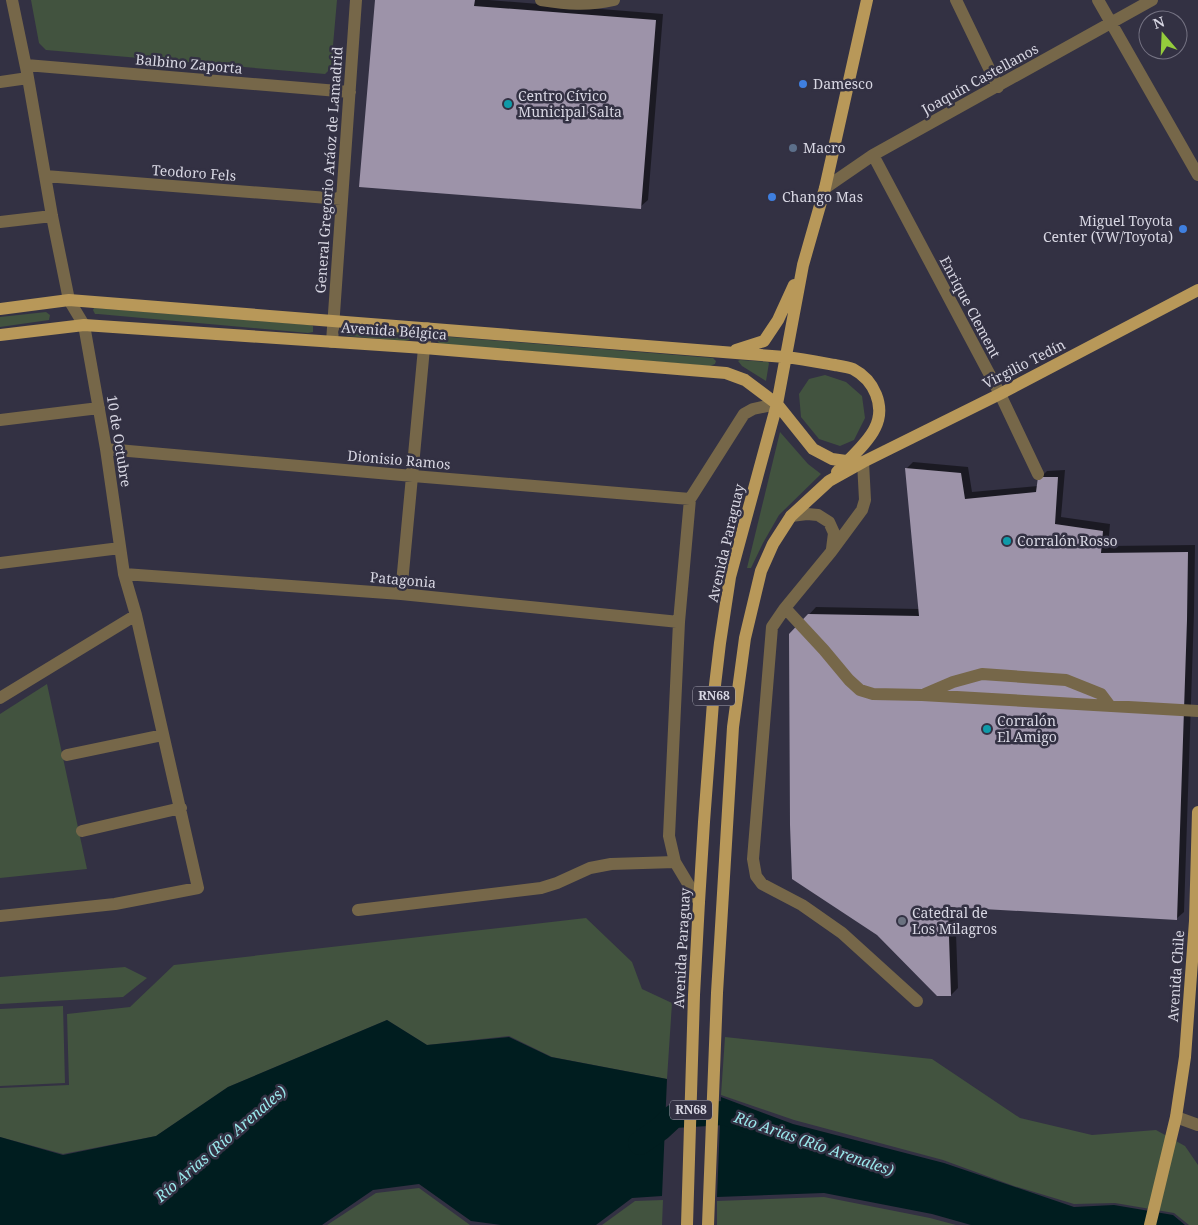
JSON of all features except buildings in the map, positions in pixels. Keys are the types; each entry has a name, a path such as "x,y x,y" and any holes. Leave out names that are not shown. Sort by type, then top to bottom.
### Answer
{"main road":[{"name":"Avenida Paraguay","path":"687,1225 694,994 699,902 713,702 724,615 730,577 777,404 803,265 825,188 867,0"},
{"path":"728,352 764,341 778,320 803,265"},
{"name":"Virgilio Tedín","path":"863,462 1000,394 1198,290"},
{"name":"Avenida Bélgica","path":"0,309 69,300 785,357"},
{"name":"Avenida Bélgica","path":"0,334 84,325 424,348 726,373 745,380 777,404"},
{"path":"785,357 852,369 861,374 873,387 879,400 879,413 875,428 865,442 829,481"},
{"path":"777,404 813,449 832,459 863,462"},
{"name":"RN68","path":"708,1225 717,993 733,727 745,638 762,571 773,544 791,516 829,481 863,462"},
{"name":"Avenida Chile","path":"1150,1225 1176,1117 1185,1057 1196,920 1198,812"}],"street":[{"name":"10 de Octubre","path":"0,916 115,904 198,888 136,615 124,574 100,408 84,325 69,300 52,216 26,65 12,0"},
{"name":"General Gregorio Aráoz de Lamadrid","path":"332,342 356,0"},
{"path":"541,0 580,4 614,0"},
{"path":"956,0 998,86"},
{"path":"1098,0 1198,175"},
{"name":"Joaquín Castellanos","path":"825,188 873,155 1152,0"},
{"name":"Balbino Zaporta","path":"26,65 350,92"},
{"path":"0,82 28,78"},
{"name":"Enrique Clement","path":"873,155 1000,394 1038,474"},
{"name":"Teodoro Fels","path":"45,176 342,199"},
{"path":"0,222 52,216"},
{"path":"402,594 427,328"},
{"path":"699,902 675,862 669,836 678,622 690,499 744,414 753,409 777,404"},
{"path":"0,420 100,408"},
{"name":"Dionisio Ramos","path":"106,449 690,499"},
{"path":"863,462 865,500 862,510 831,552 785,608 772,628 753,859 756,876 762,884 802,905 842,933 917,1001"},
{"path":"791,516 818,515 829,522 834,533 831,552"},
{"path":"0,563 120,548"},
{"name":"Patagonia","path":"124,574 402,594 678,622"},
{"path":"785,608 849,680 860,690 874,694 922,695 1198,711"},
{"path":"0,698 136,615"},
{"path":"922,695 953,682 982,674 1066,680 1101,694 1110,706"},
{"path":"67,755 163,735"},
{"path":"82,831 181,808"},
{"path":"358,910 541,888 590,868 611,864 675,862"},
{"path":"1176,1117 1198,1125"}],"shaded area":[{"path":"31,0 337,0 331,68 325,74 46,50 39,43"},
{"path":"94,308 310,325 313,326 313,332 95,314"},
{"path":"46,312 50,315 49,320 0,327 0,317"},
{"path":"348,328 408,333 411,335 411,338 404,341 348,336 344,334 344,331"},
{"path":"438,336 713,358 716,361 715,364 710,366 440,344 437,340"},
{"path":"738,361 768,362 766,381 742,366"},
{"path":"825,375 846,382 862,396 865,418 854,440 840,446 819,439 801,417 799,394 809,379"},
{"path":"780,432 808,464 821,474 779,515 751,568 747,568"},
{"path":"47,684 87,869 0,878 0,714"},
{"path":"586,918 632,962 642,989 672,1003 667,1079 552,1057 509,1036 427,1045 387,1020 228,1087 156,1136 63,1154 0,1137 0,1088 69,1085 67,1014 130,1007 174,965"},
{"path":"125,967 147,978 123,997 0,1004 0,977"},
{"path":"63,1006 65,1083 0,1086 0,1009"},
{"path":"725,1037 932,1059 1020,1118 1092,1135 1156,1130 1185,1146 1198,1165 1198,1225 1189,1225 1174,1213 1115,1203 1074,1204 1014,1186 943,1160 794,1120 721,1095"},
{"path":"419,1188 470,1225 327,1225 376,1193"},
{"path":"824,1197 956,1225 717,1225 717,1201"},
{"path":"663,1200 662,1225 602,1225 635,1201"}],"water":[{"path":"387,1020 427,1045 509,1037 551,1057 667,1079 662,1196 632,1198 596,1225 501,1225 471,1221 419,1184 373,1190 322,1225 0,1225 0,1137 63,1155 156,1136 228,1087"},
{"path":"721,1097 793,1124 944,1163 1074,1207 1114,1205 1173,1215 1185,1225 971,1225 932,1214 824,1193 717,1197"}],"waterway":[{"name":"Río Arias (Río Arenales)","path":"640,1143 674,1116 724,1113 750,1122"}],"place":[{"name":"Damesco","path":"803,84"},
{"name":"Centro Cívico Municipal Salta","path":"508,104"},
{"name":"Macro","path":"793,148"},
{"name":"Chango Mas","path":"772,197"},
{"name":"Miguel Toyota Center (VW/Toyota)","path":"1183,229"},
{"name":"Corralón Rosso","path":"1007,541"},
{"name":"Corralón El Amigo","path":"987,729"},
{"name":"Catedral de Los Milagros","path":"902,921"}]}
